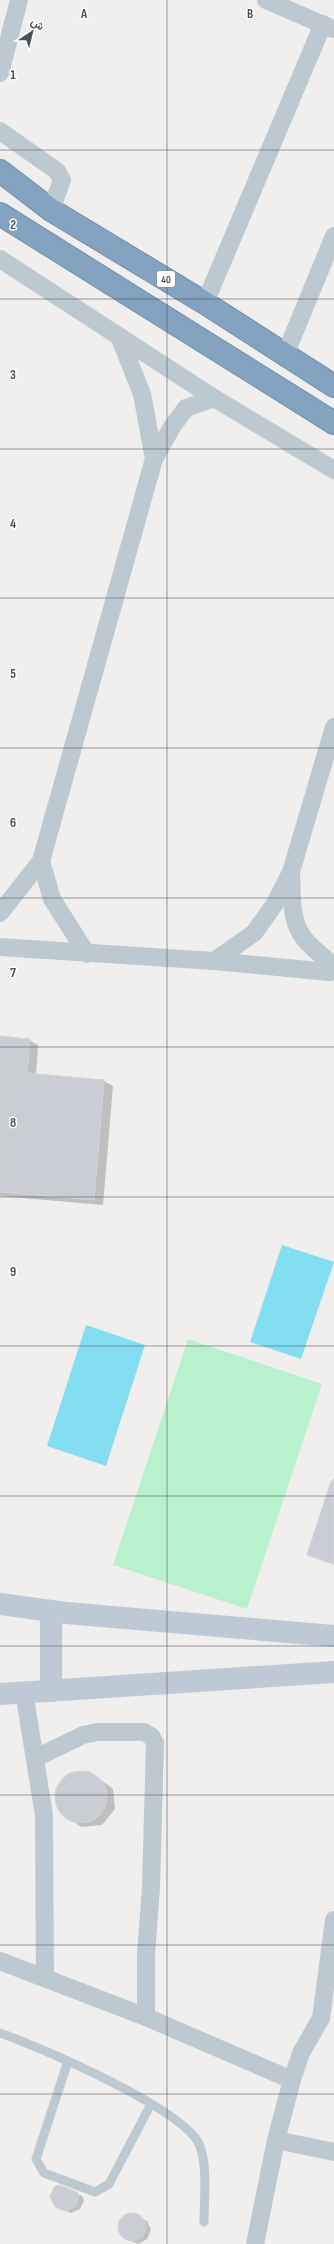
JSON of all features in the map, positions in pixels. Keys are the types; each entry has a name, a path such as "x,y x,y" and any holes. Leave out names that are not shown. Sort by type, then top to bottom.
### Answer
{"highway":[{"name":"40","path":"0,172 51,210 205,302 334,386"},
{"path":"0,214 334,423"},
{"path":"226,355 241,326"}],"street":[{"path":"0,72 19,0"},
{"path":"205,302 328,27 266,0"},
{"path":"0,131 57,171 62,180 51,210"},
{"path":"285,355 334,236"},
{"path":"0,258 214,398 334,470"},
{"path":"120,336 142,394 154,459"},
{"path":"0,913 41,861 154,459 172,426 182,412 186,408 214,398"},
{"path":"214,961 254,933 274,906 291,872 334,727"},
{"path":"41,861 52,899 86,954"},
{"path":"0,947 86,954 214,961 329,972 331,967 330,963 307,942 296,924 293,912 291,872"},
{"path":"0,1604 51,1611 334,1636"},
{"path":"51,1611 51,1691"},
{"path":"0,1694 334,1672"},
{"path":"24,1692 36,1758 45,1843 45,1978"},
{"path":"36,1758 83,1735 98,1732 144,1732 151,1736 155,1743 151,1887 146,1955 146,2017"},
{"path":"256,2244 276,2140 292,2080 301,2053 328,2019 334,1920"},
{"path":"0,1961 146,2017 292,2080"},
{"path":"276,2140 334,2152"}],"lane":[{"path":"0,2033 68,2061 151,2104 175,2120 199,2142 204,2156 204,2222"},
{"path":"68,2061 36,2159 44,2173 95,2192 102,2189 109,2184 151,2104"}],"green space":[{"path":"188,1339 322,1384 247,1609 113,1565"}],"water":[{"path":"282,1245 334,1262 301,1359 250,1342"},
{"path":"86,1325 145,1345 106,1466 47,1446"}],"building":[{"path":"0,1036 30,1039 27,1073 104,1080 94,1200 0,1192"},
{"path":"331,1481 334,1481 334,1564 307,1555"},
{"path":"76,1771 86,1771 100,1778 107,1792 107,1802 100,1816 86,1823 76,1823 66,1819 59,1812 55,1802 55,1792 59,1782 66,1775"},
{"path":"59,2185 77,2192 79,2196 75,2207 65,2211 55,2207 50,2197 54,2187"},
{"path":"132,2213 142,2217 146,2227 142,2237 132,2241 122,2237 118,2227 122,2217"}]}
